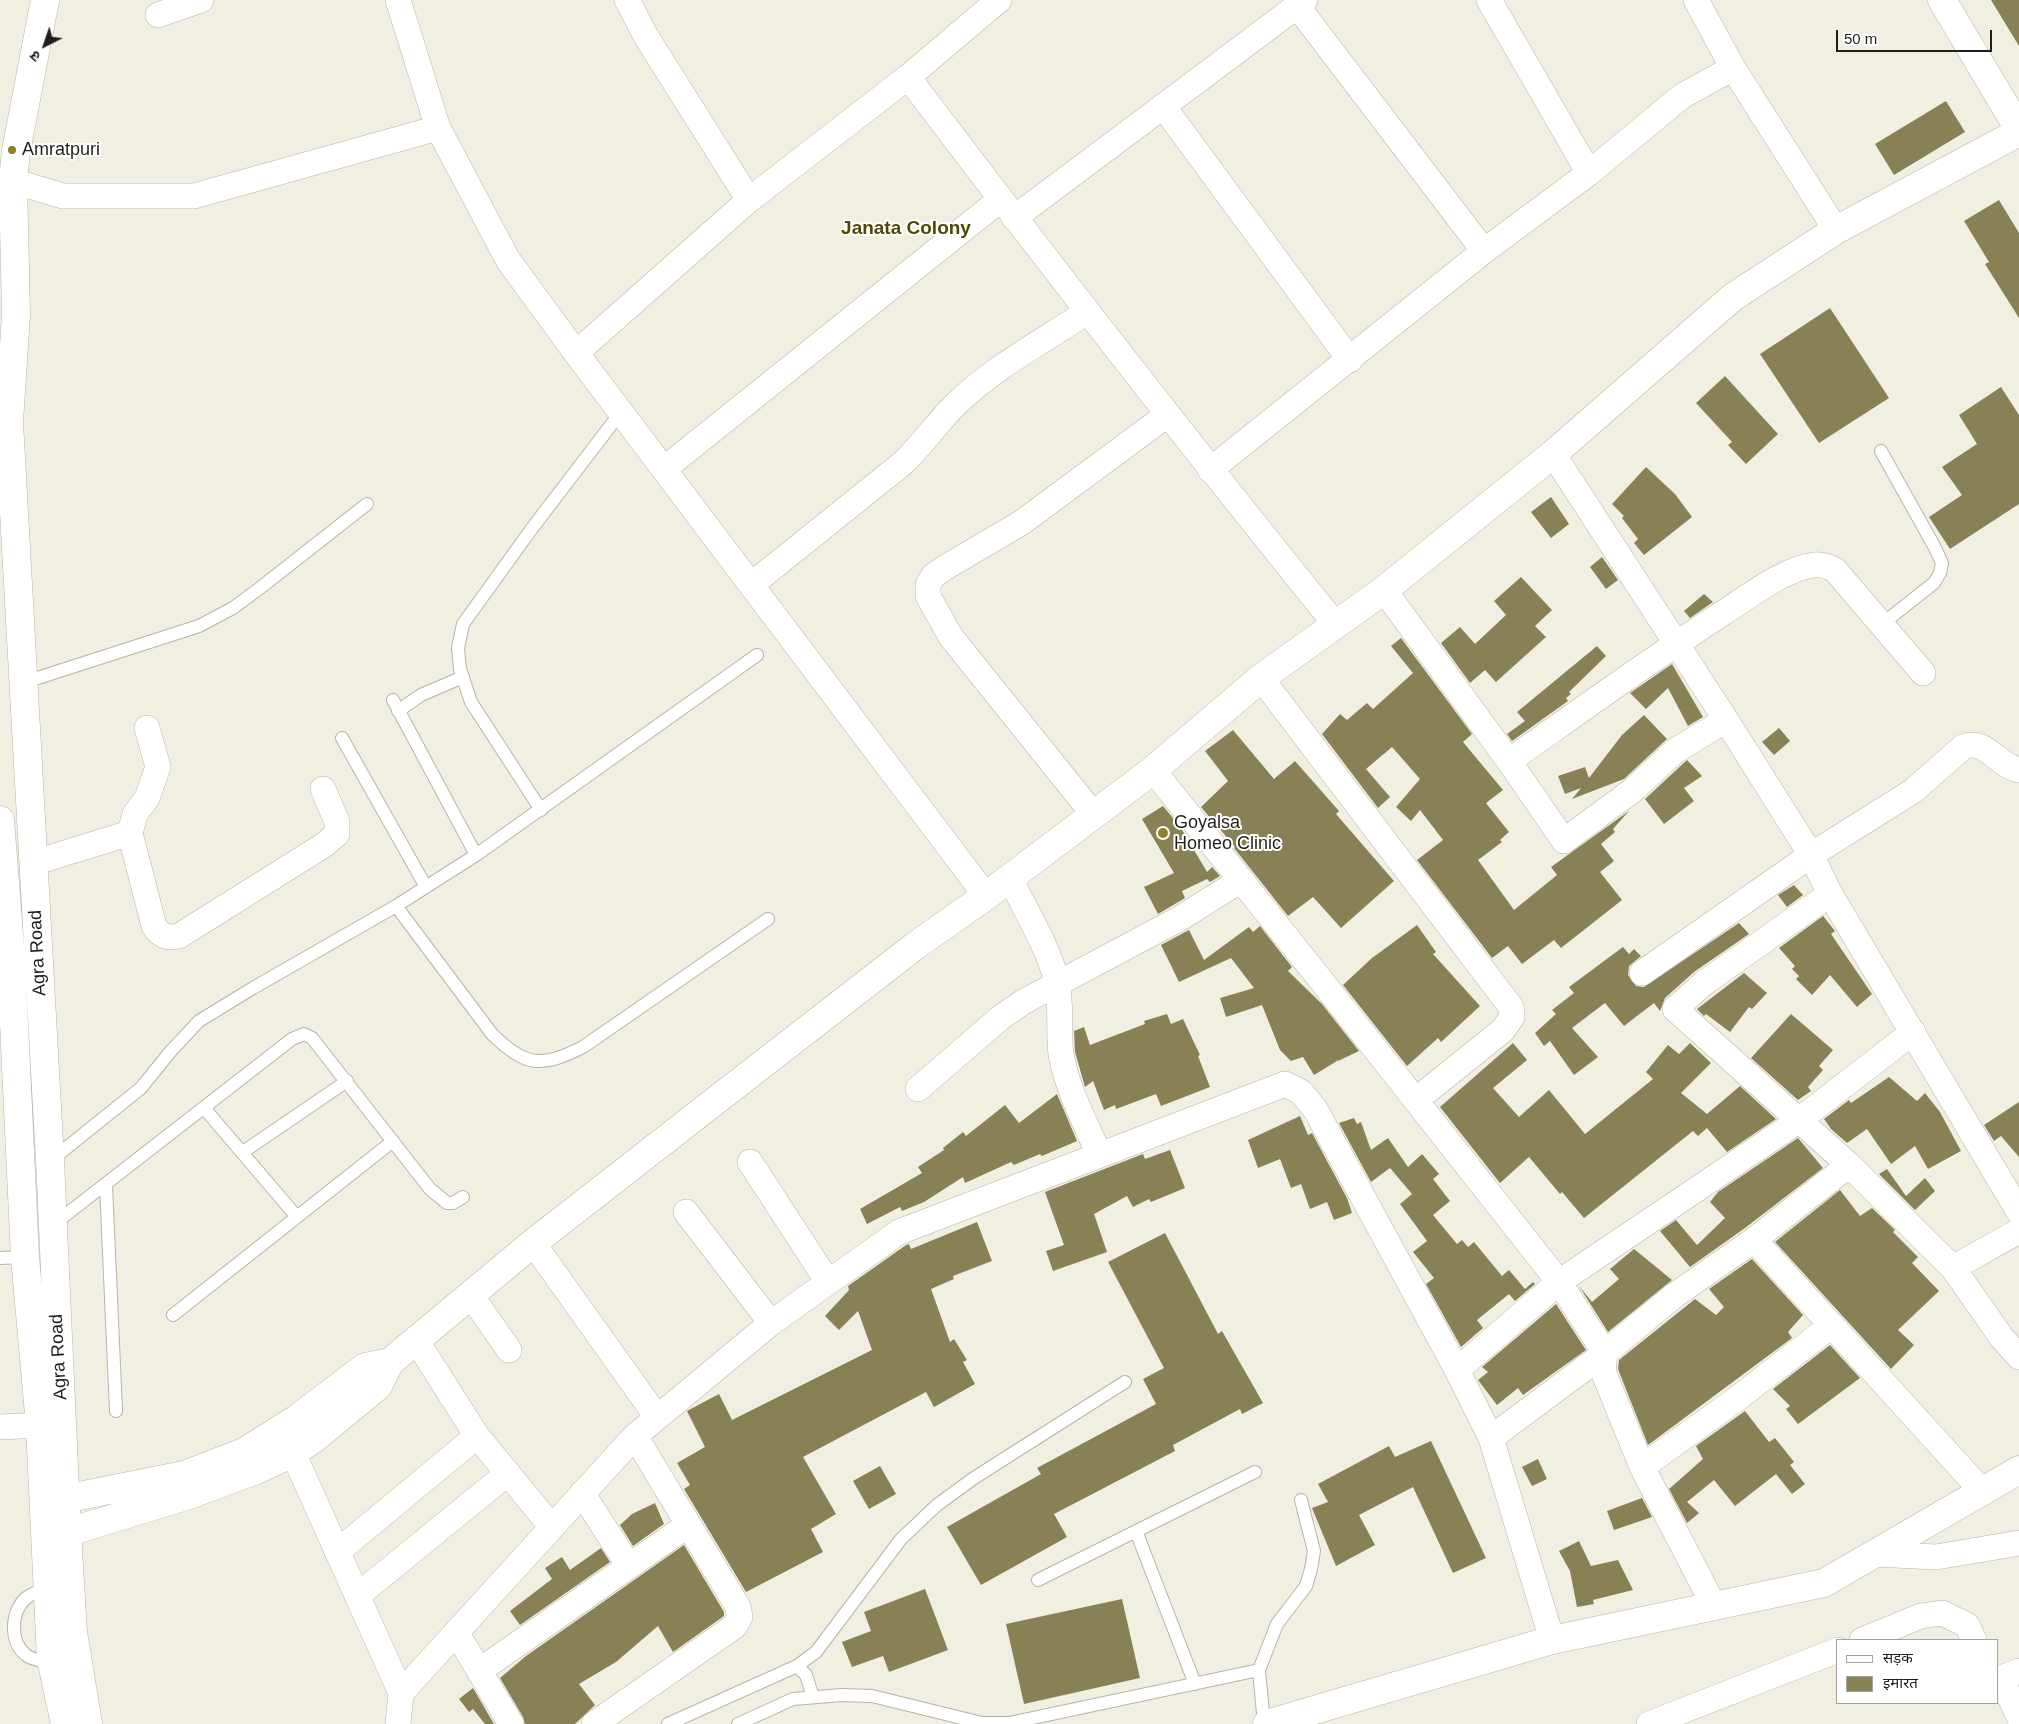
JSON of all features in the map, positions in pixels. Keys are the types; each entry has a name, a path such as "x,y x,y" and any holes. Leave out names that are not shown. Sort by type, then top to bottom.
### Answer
{"main road":[{"name":"Agra Road","path":"45,0 16,151 13,181 16,315 9,422 53,1225 56,1536 88,1724"},
{"path":"56,1536 186,1496 254,1471 293,1453 316,1438 378,1386 390,1362 533,1243 915,946 986,896 1153,770 1261,678 1384,590 1553,454 1733,296 1836,230 2019,130 1942,0"},
{"name":"Agra Road","path":"0,238 13,181"},
{"name":"Agra Road","path":"0,820 6,961 12,1257 55,1502"},
{"path":"55,1502 184,1475 206,1468 244,1452 298,1418 365,1367 390,1362"},
{"path":"298,1418 316,1438"},
{"path":"1265,1724 1552,1640 1824,1583 2019,1470"},
{"name":"Agra Road","path":"56,1536 48,1589 52,1664 65,1724"}],"street":[{"path":"158,15 201,0"},
{"path":"626,0 647,38 749,200"},
{"path":"576,353 749,200 908,77 999,0"},
{"path":"1489,0 1589,173"},
{"path":"1696,0 1733,68 1836,230"},
{"path":"404,2 438,128 508,260 576,353 986,896"},
{"path":"664,469 1007,208 1163,106 1301,3 1484,251"},
{"path":"1210,470 1484,251 1589,173 1682,96 1733,68"},
{"path":"908,77 1167,415 1336,625"},
{"path":"1163,106 1350,360"},
{"path":"13,181 62,196 194,196 438,128"},
{"path":"751,585 903,463 921,446 935,426 955,405 980,384 1087,312"},
{"path":"1094,815 950,637 928,596 928,585 933,576 1021,523 1167,415"},
{"path":"1553,454 1677,643 1811,855 1830,894 2019,1212"},
{"path":"1509,761 1677,643 1763,587 1790,573 1818,565 1823,564 1835,570 1924,673"},
{"path":"1384,590 1509,761 1564,841 1633,790 1675,751 1726,720"},
{"path":"1261,678 1510,1007 1512,1017 1504,1030 1416,1100"},
{"path":"147,728 158,767 147,798 135,814 130,832 154,926 159,933 168,938 179,936 337,834 337,822 323,789"},
{"path":"1642,973 1811,855 1913,790 1963,746 1978,744 2011,768 2019,770"},
{"path":"1153,770 1559,1282 1570,1302 1605,1353 1603,1371 1642,1467 1714,1606"},
{"path":"33,863 130,832"},
{"path":"1010,878 1048,957 1057,983 1061,1014 1061,1052 1066,1076 1099,1154"},
{"path":"918,1089 1000,1018 1023,1002 1179,920 1241,880"},
{"path":"1830,894 1704,983 1675,1009 1798,1122 1849,1165 1952,1268 2002,1338 2019,1357"},
{"path":"1457,1370 1559,1282 1798,1122 1913,1032"},
{"path":"401,1693 551,1526 635,1436 771,1322 899,1232 1285,1084 1301,1092 1315,1109 1457,1370 1491,1438 1552,1640"},
{"path":"750,1162 828,1282"},
{"path":"1491,1438 1605,1353 1675,1295 1754,1240 1849,1165"},
{"path":"686,1212 771,1322"},
{"path":"1952,1268 2019,1231"},
{"path":"1754,1240 1982,1491"},
{"path":"533,1243 657,1417"},
{"path":"470,1294 509,1350"},
{"path":"1642,1467 1734,1401 1832,1325"},
{"path":"416,1340 477,1436 551,1526"},
{"path":"0,1428 40,1425"},
{"path":"337,1552 477,1436"},
{"path":"594,1724 735,1626 740,1617 738,1607 635,1436"},
{"path":"293,1453 401,1693 398,1724"},
{"path":"357,1596 508,1473"},
{"path":"582,1493 630,1566"},
{"path":"480,1671 688,1525"},
{"path":"1874,1554 1936,1557 2019,1543"},
{"path":"1864,1639 1921,1616 1942,1613 1967,1625 1974,1639"},
{"path":"456,1632 511,1724"},
{"path":"1649,1724 1836,1651"},
{"path":"2019,1671 2001,1678 2019,1716"},
{"path":"1999,1693 2013,1724"}],"lane":[{"path":"541,810 471,702 463,677 458,648 463,624 533,527 621,412"},
{"path":"1881,451 1942,563 1940,573 1934,583 1882,624"},
{"path":"22,683 199,626 233,608 367,504"},
{"path":"50,1161 141,1088 170,1052 199,1021 396,906 476,855 757,655"},
{"path":"463,677 396,705 476,855"},
{"path":"342,738 426,887"},
{"path":"396,906 492,1034 510,1051 523,1058 538,1062 559,1059 583,1047 768,920"},
{"path":"53,1225 292,1038 304,1034 312,1038 439,1197 447,1203 453,1203 463,1197"},
{"path":"243,1152 347,1081"},
{"path":"204,1108 297,1217"},
{"path":"173,1314 393,1141"},
{"path":"106,1185 116,1411"},
{"path":"668,1724 797,1666 816,1652 901,1538 937,1505 974,1478 1125,1382"},
{"path":"1038,1580 1254,1472"},
{"path":"1265,1724 1259,1670 1276,1624 1306,1586 1311,1570 1314,1551 1301,1500"},
{"path":"1136,1531 1195,1684"},
{"path":"48,1589 27,1597 18,1607 14,1629 20,1649 27,1656 52,1664"},
{"path":"797,1666 806,1675 813,1697"},
{"path":"738,1724 793,1699 872,1696 982,1723 1009,1723 1259,1670"}],"building":[{"path":"1991,0 2019,0 2019,46"},
{"path":"1946,101 1965,132 1894,175 1875,144"},
{"path":"1999,200 2019,233 2019,318 1985,264 1989,262 1964,221"},
{"path":"1830,308 1889,398 1819,443 1760,354"},
{"path":"1725,376 1778,434 1746,464 1728,445 1732,442 1696,403"},
{"path":"2001,387 2019,415 2019,504 1950,549 1929,517 1962,495 1942,467 1977,444 1959,415"},
{"path":"1646,467 1675,494 1692,517 1644,555 1634,543 1638,539 1622,518 1624,516 1612,504"},
{"path":"1551,497 1569,524 1551,538 1531,512"},
{"path":"1602,557 1618,580 1606,589 1590,567"},
{"path":"1521,577 1552,610 1535,626 1546,637 1496,682 1485,670 1470,683 1441,643 1460,627 1475,644 1506,615 1494,601"},
{"path":"1704,594 1713,602 1690,618 1684,611"},
{"path":"1401,638 1472,734 1463,742 1503,790 1486,803 1509,832 1500,840 1502,842 1478,860 1514,910 1557,875 1551,867 1629,811 1613,829 1615,832 1601,844 1614,861 1600,872 1622,900 1561,948 1554,940 1522,964 1508,946 1492,958 1417,860 1443,840 1420,810 1411,821 1396,807 1420,779 1392,747 1366,769 1390,797 1378,808 1322,734 1340,714 1347,720 1367,703 1373,709 1413,673 1391,646"},
{"path":"1597,646 1606,656 1569,692 1571,694 1566,698 1568,701 1512,741 1507,734 1525,721 1517,712"},
{"path":"1672,664 1703,717 1688,726 1668,688 1646,709 1630,693"},
{"path":"1644,715 1667,739 1624,779 1572,799 1581,788 1565,794 1558,776 1585,767 1589,778 1622,735"},
{"path":"1779,728 1790,741 1774,755 1762,742"},
{"path":"1233,730 1274,779 1295,761 1339,811 1336,814 1394,881 1341,928 1313,897 1288,916 1235,847 1201,807 1228,781 1205,751"},
{"path":"1687,760 1702,776 1684,788 1694,801 1664,824 1645,799"},
{"path":"1163,806 1181,828 1207,872 1212,867 1220,876 1210,882 1207,879 1182,891 1185,898 1158,914 1144,887 1174,873 1142,819"},
{"path":"1794,885 1803,895 1787,907 1778,895"},
{"path":"1823,916 1835,931 1831,934 1872,994 1857,1007 1830,975 1812,995 1796,979 1799,976 1792,969 1795,966 1779,948"},
{"path":"1739,923 1749,934 1694,972 1665,998 1660,1011 1654,1003 1624,1026 1605,1003 1572,1028 1598,1057 1574,1075 1550,1041 1544,1046 1535,1033 1556,1014 1552,1010 1574,993 1569,987 1623,947 1629,954 1634,949 1641,956 1629,966 1628,975 1636,986 1644,987"},
{"path":"1417,925 1436,952 1433,954 1480,1006 1441,1042 1438,1038 1407,1066 1343,985 1372,958"},
{"path":"1260,926 1292,967 1288,971 1322,1004 1359,1051 1338,1061 1336,1059 1337,1061 1314,1075 1303,1057 1291,1061 1280,1050 1262,1005 1226,1017 1220,998 1254,988 1231,958 1179,982 1161,945 1189,930 1204,960 1249,927 1253,932"},
{"path":"1744,973 1767,993 1752,1009 1749,1007 1730,1032 1706,1014 1704,1016 1697,1009"},
{"path":"1167,1014 1171,1024 1183,1019 1200,1055 1198,1056 1210,1087 1161,1106 1156,1094 1116,1109 1115,1105 1104,1110 1093,1081 1085,1087 1075,1052 1074,1031 1084,1027 1090,1045 1145,1024 1144,1021"},
{"path":"1791,1014 1833,1050 1819,1066 1823,1070 1808,1087 1811,1091 1798,1100 1751,1058"},
{"path":"1513,1043 1527,1060 1493,1088 1519,1117 1549,1090 1585,1134 1653,1079 1646,1072 1668,1045 1679,1054 1690,1043 1711,1063 1681,1093 1707,1114 1740,1086 1776,1119 1727,1152 1707,1128 1698,1136 1693,1131 1584,1218 1562,1192 1560,1194 1529,1157 1500,1183 1440,1107"},
{"path":"1889,1077 1917,1101 1925,1093 1940,1112 1961,1151 1928,1169 1915,1146 1891,1164 1867,1129 1847,1143 1831,1129 1824,1119 1849,1100 1851,1103"},
{"path":"1057,1094 1077,1141 1042,1156 1040,1154 1014,1165 1011,1162 965,1183 963,1177 924,1202 902,1211 900,1207 867,1224 860,1209 922,1173 918,1167 944,1150 943,1148 963,1132 966,1136 1005,1105 1019,1123"},
{"path":"2019,1102 2019,1157 2001,1136 1994,1141 1984,1125"},
{"path":"1300,1116 1308,1135 1312,1133 1347,1198 1352,1213 1334,1220 1327,1202 1310,1209 1301,1184 1291,1188 1280,1159 1258,1168 1248,1140"},
{"path":"1354,1118 1357,1124 1361,1122 1371,1150 1388,1138 1408,1167 1422,1154 1439,1174 1433,1179 1450,1201 1433,1215 1457,1244 1462,1240 1468,1247 1474,1242 1502,1276 1509,1270 1525,1289 1533,1282 1535,1284 1515,1301 1509,1294 1477,1320 1483,1328 1461,1347 1426,1284 1434,1278 1413,1252 1427,1241 1400,1204 1412,1194 1390,1168 1371,1182 1339,1123"},
{"path":"1798,1138 1823,1168 1745,1228 1690,1267 1660,1231 1676,1220 1697,1245 1725,1218 1710,1202 1718,1192"},
{"path":"1170,1150 1185,1188 1151,1202 1149,1199 1133,1207 1127,1196 1094,1214 1107,1252 1053,1271 1046,1251 1064,1245 1045,1192 1143,1154 1145,1159"},
{"path":"1887,1169 1906,1196 1925,1178 1935,1191 1915,1210 1879,1174"},
{"path":"1840,1190 1860,1216 1872,1208 1895,1230 1893,1232 1918,1257 1912,1263 1939,1291 1898,1330 1914,1345 1891,1369 1775,1242"},
{"path":"977,1222 992,1261 953,1276 954,1279 931,1289 950,1342 954,1339 967,1360 963,1362 975,1384 934,1407 926,1392 803,1457 836,1514 811,1529 823,1552 746,1592 684,1489 690,1485 677,1463 705,1447 687,1411 719,1394 732,1420 872,1350 858,1311 839,1330 825,1316 849,1290 848,1286 906,1245 909,1244 911,1249"},
{"path":"1165,1233 1218,1334 1222,1331 1263,1403 1242,1414 1240,1409 1173,1445 1175,1451 1054,1514 1067,1537 981,1585 947,1527 1041,1474 1037,1468 1156,1404 1143,1379 1164,1368 1108,1262"},
{"path":"1634,1249 1672,1280 1608,1332 1579,1286 1592,1302 1619,1279 1610,1269"},
{"path":"1752,1259 1803,1315 1788,1332 1792,1338 1648,1445 1618,1369 1619,1360 1695,1299 1716,1315 1724,1307 1709,1289"},
{"path":"1556,1304 1586,1350 1523,1395 1518,1388 1497,1405 1478,1380 1488,1372 1482,1367"},
{"path":"1830,1345 1860,1378 1798,1424 1786,1409 1790,1406 1773,1389"},
{"path":"1745,1411 1769,1442 1775,1438 1794,1462 1790,1465 1805,1484 1792,1494 1776,1474 1735,1506 1714,1480 1687,1502 1699,1513 1687,1523 1669,1489 1703,1459 1696,1446"},
{"path":"1431,1441 1486,1558 1453,1573 1413,1487 1359,1515 1375,1545 1336,1566 1312,1508 1328,1502 1318,1484 1389,1446 1395,1457"},
{"path":"1538,1459 1547,1479 1532,1486 1522,1467"},
{"path":"880,1466 896,1494 869,1509 853,1481"},
{"path":"1642,1498 1652,1517 1614,1530 1607,1511"},
{"path":"655,1503 664,1524 633,1546 620,1525 632,1514"},
{"path":"1579,1541 1591,1566 1618,1560 1633,1590 1593,1600 1594,1604 1577,1607 1570,1571 1559,1551"},
{"path":"684,1545 724,1612 724,1616 673,1652 658,1626 616,1662 579,1684 595,1705 575,1724 525,1724 523,1717 500,1678 526,1656"},
{"path":"601,1548 610,1562 520,1625 510,1611 552,1579 545,1568 562,1557 570,1570"},
{"path":"925,1589 948,1650 889,1672 883,1656 852,1667 842,1642 871,1631 864,1612"},
{"path":"1122,1599 1140,1678 1024,1704 1006,1624"},
{"path":"473,1688 494,1724 485,1724 473,1709 469,1712 459,1699"}],"place":[{"name":"Amratpuri","path":"12,150"},
{"name":"Goyalsa Homeo Clinic","path":"1163,833"}],"district":[{"name":"Janata Colony","path":"906,229"}]}
